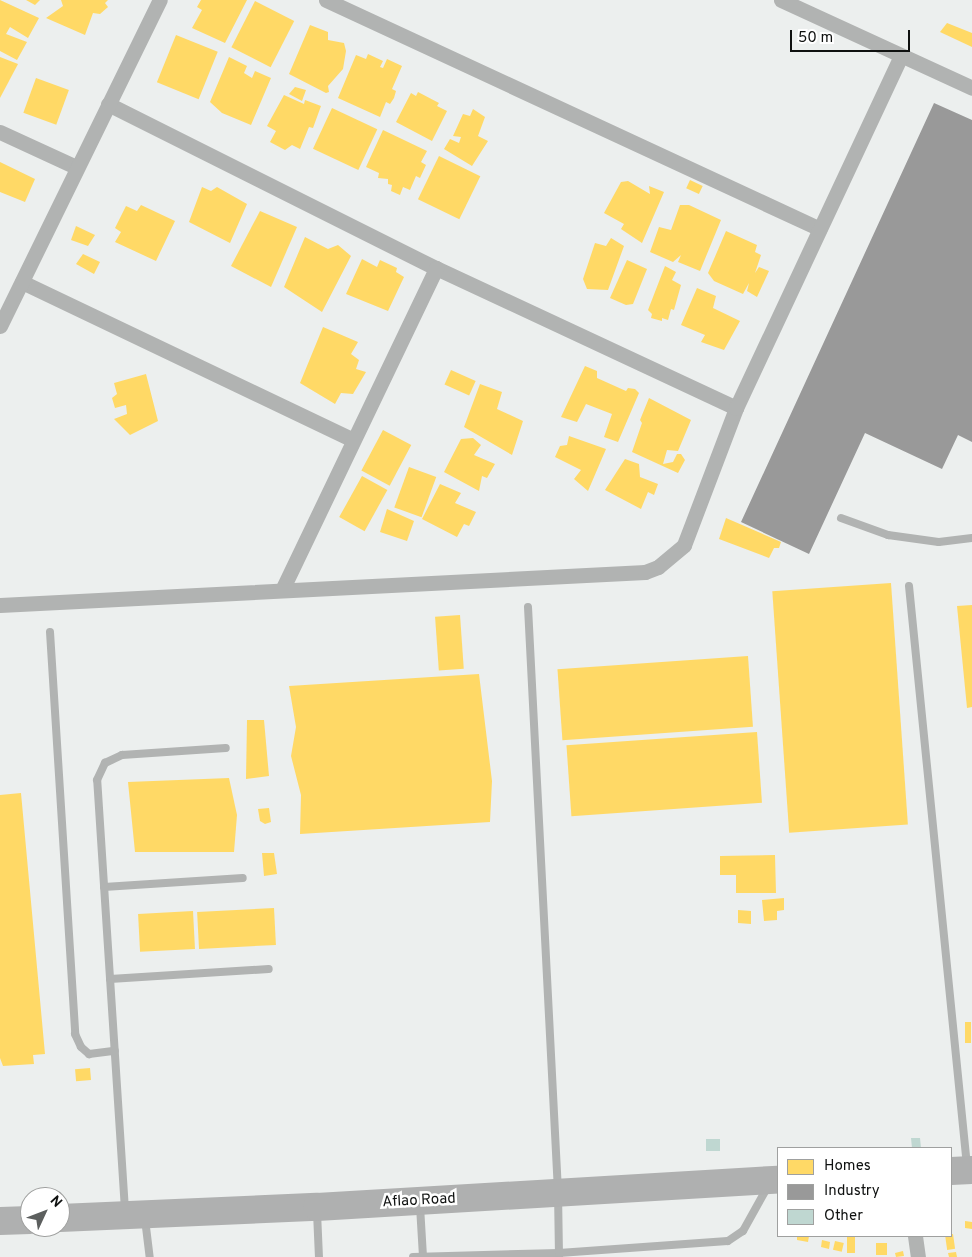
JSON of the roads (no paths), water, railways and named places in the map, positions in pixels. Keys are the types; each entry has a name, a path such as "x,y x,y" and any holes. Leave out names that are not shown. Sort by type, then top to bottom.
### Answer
{"highway":[{"name":"Aflao Road","path":"70,1218 420,1202 775,1180"},
{"path":"0,1221 20,1220"}],"street":[{"path":"0,326 160,0"},
{"path":"326,0 820,229"},
{"path":"781,0 972,88"},
{"path":"0,605 645,572 658,567 684,545 736,408 901,56"},
{"path":"108,104 436,268 736,408"},
{"path":"0,132 76,168"},
{"path":"282,590 351,440 436,268"},
{"path":"22,282 351,440"},
{"path":"915,1237 918,1257"}],"lane":[{"path":"841,518 888,535 939,542 972,538"},
{"path":"908,586 964,1171"},
{"path":"528,607 558,1192 559,1255"},
{"path":"50,632 74,1034 81,1048 89,1054 115,1051"},
{"path":"150,1257 135,1215 115,1051 97,780 105,763 122,755 226,748"},
{"path":"104,887 243,878"},
{"path":"110,979 269,969"},
{"path":"413,1257 559,1255 728,1240 743,1230 775,1180"},
{"path":"420,1202 423,1257"},
{"path":"317,1207 319,1257"}]}
